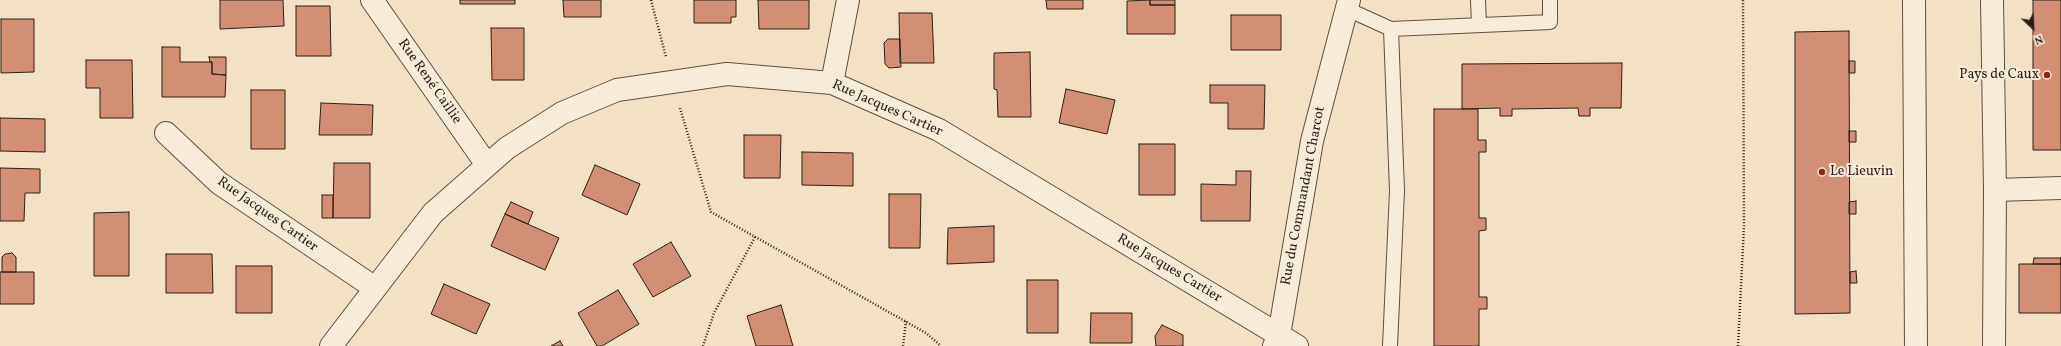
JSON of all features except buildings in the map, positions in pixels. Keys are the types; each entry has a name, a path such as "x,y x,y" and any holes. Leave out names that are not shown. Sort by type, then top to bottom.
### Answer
{"street":[{"name":"Rue René Caillie","path":"372,0 487,165"},
{"path":"832,83 848,0"},
{"path":"1914,0 1916,346"},
{"path":"1992,0 1995,190 1994,346"},
{"name":"Rue du Commandant Charcot","path":"1277,340 1312,141 1348,4"},
{"name":"Rue Jacques Cartier","path":"331,346 433,213 506,148 562,113 617,90 727,74 832,83 939,130 1277,340 1297,346"},
{"name":"Rue Jacques Cartier","path":"166,133 219,183 375,288"},
{"path":"1995,190 2061,188"}],"lane":[{"path":"1478,0 1479,25"},
{"path":"1348,4 1391,29 1550,22 1550,0"},
{"path":"1390,346 1396,191 1391,29"}],"path":[{"path":"651,0 672,82 711,212 926,333 941,346"},
{"path":"1738,346 1744,226 1743,0"},
{"path":"703,346 714,313 755,237"},
{"path":"903,346 906,322"}],"place":[{"name":"Pays de Caux","path":"2047,75"},
{"name":"Le Lieuvin","path":"1822,172"}]}
